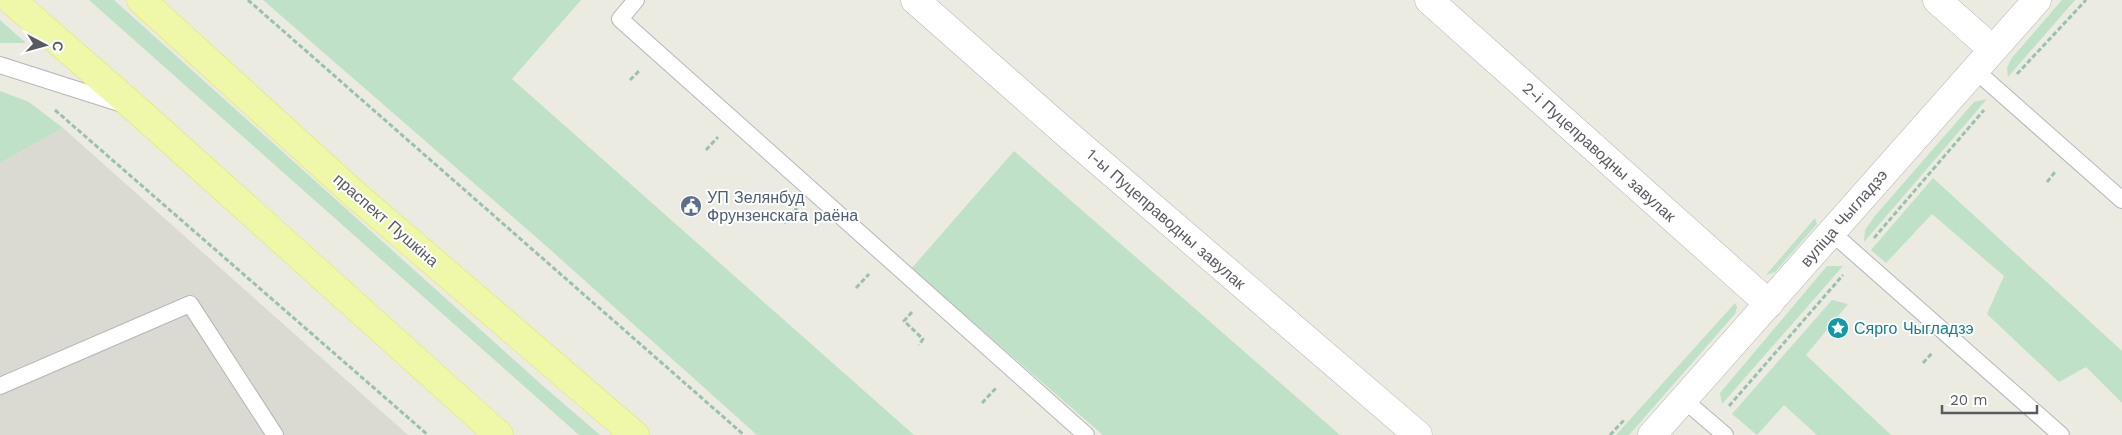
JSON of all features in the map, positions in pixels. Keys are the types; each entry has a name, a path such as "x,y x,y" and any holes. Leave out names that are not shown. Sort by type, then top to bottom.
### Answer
{"main road":[{"path":"11,0 135,108 499,435"},
{"name":"праспект Пушкіна","path":"142,0 352,192 635,435"}],"street":[{"name":"1-ы Пуцеправодны завулак","path":"915,0 1067,134 1418,435"},
{"name":"2-і Пуцеправодны завулак","path":"1429,0 1769,304"},
{"path":"1937,0 1992,49"},
{"name":"вуліца Чыгладзэ","path":"1652,435 2036,0"}],"lane":[{"path":"636,0 620,19 1086,435"},
{"path":"0,65 135,108"},
{"path":"1975,70 2122,200"},
{"path":"1831,232 2061,435"},
{"path":"0,386 190,304 276,435"},
{"path":"1682,399 1718,430"}],"path":[{"path":"248,0 744,435"},
{"path":"1718,430 1858,256 2001,91 2086,0"},
{"path":"49,104 428,435"},
{"path":"2047,182 2058,170"},
{"path":"784,223 797,208"},
{"path":"856,288 871,271"},
{"path":"914,310 904,321 923,339 919,345"},
{"path":"1923,363 1935,350"},
{"path":"982,403 1003,381"}],"shaded area":[{"path":"63,128 408,435 0,435 0,163"}],"green space":[{"path":"89,0 114,0 600,435 579,435"},
{"path":"263,0 581,0 512,79 914,435 757,435 545,245"},
{"path":"2062,0 2075,0 2008,77 2007,68 2011,59"},
{"path":"0,20 26,43 0,43"},
{"path":"0,91 29,102 63,128 0,163"},
{"path":"1987,99 1864,242 1865,230 1874,217 1974,102"},
{"path":"1014,151 1340,435 1103,435 911,269"},
{"path":"1933,178 2122,351 2122,403 2086,367 2059,382 1987,314 2004,276 1932,214 1886,263 1871,250"},
{"path":"1815,218 1817,224 1775,272 1766,275"},
{"path":"1827,266 1843,266 1722,404 1720,393"},
{"path":"1832,300 1848,304 1806,355 1891,435 1817,435 1784,405 1757,435 1732,414"},
{"path":"1735,303 1737,307 1735,314 1629,435 1616,435"}],"place":[{"name":"УП Зелянбуд Фрунзенскага раёна","path":"691,206"},
{"name":"Сярго Чыгладзэ","path":"1838,328"}]}
